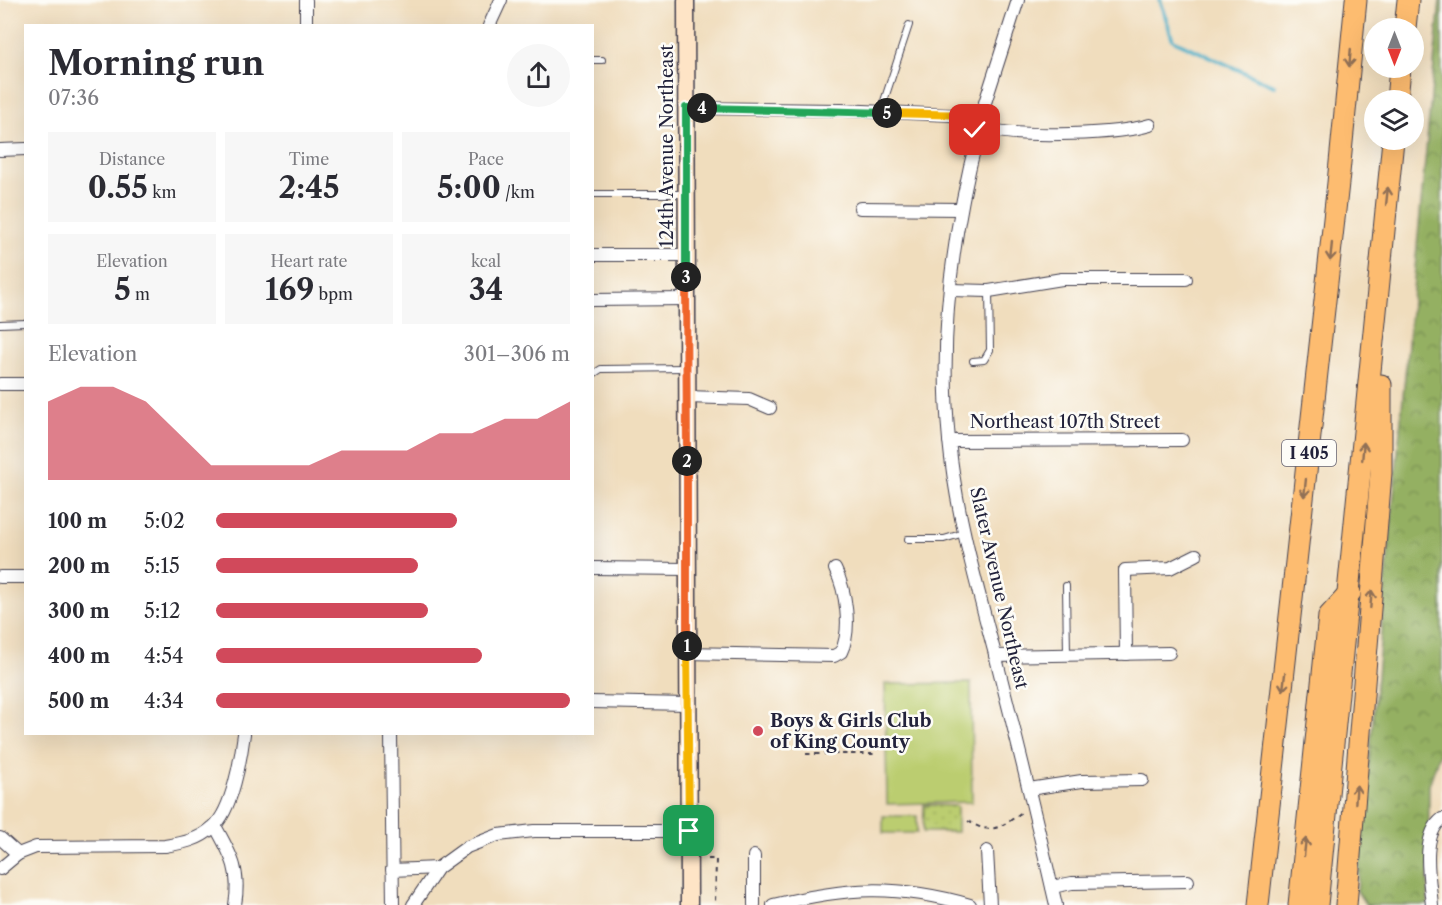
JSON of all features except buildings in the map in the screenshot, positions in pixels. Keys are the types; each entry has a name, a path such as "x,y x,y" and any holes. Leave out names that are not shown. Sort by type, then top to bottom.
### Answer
{"highway":[{"name":"I 405","path":"1258,905 1328,278 1356,0"},
{"path":"1406,18 1408,0"},
{"name":"I 405","path":"1317,905 1350,592 1392,150"},
{"path":"1346,905 1381,473 1381,252"},
{"path":"1299,905 1329,616 1350,592"}],"main road":[{"name":"124th Avenue Northeast","path":"686,0 689,905"}],"street":[{"path":"306,0 306,24"},
{"path":"490,24 501,0"},
{"path":"1018,0 978,114 972,124 978,134 985,136 992,130 1121,132 1150,125"},
{"path":"686,108 978,114 989,117 992,130"},
{"name":"Slater Avenue Northeast","path":"978,134 960,209 950,290 945,385 949,441 964,533 1056,905"},
{"path":"0,150 24,149"},
{"path":"860,208 960,209"},
{"path":"594,255 686,255"},
{"path":"950,290 989,291 1062,279 1186,279"},
{"path":"594,300 686,299"},
{"path":"0,384 24,384"},
{"path":"687,398 749,399 770,408"},
{"name":"Northeast 107th Street","path":"949,441 1182,440"},
{"path":"1126,654 1125,570 1170,568 1196,555"},
{"path":"594,568 687,569"},
{"path":"687,653 834,656 842,652 845,645 846,598 844,587 835,569"},
{"path":"0,577 24,577"},
{"path":"995,656 1169,653"},
{"path":"594,702 687,704"},
{"path":"2,867 18,854 36,847 60,845 165,846 186,843 215,826 234,782 244,735"},
{"path":"391,735 393,905"},
{"path":"1029,789 1082,781 1142,780"},
{"path":"1432,905 1429,842 1434,826 1442,819"},
{"path":"215,826 235,863 238,887 234,905"},
{"path":"413,905 438,868 467,848 498,835 534,831 689,831"},
{"path":"0,838 18,854"},
{"path":"987,851 990,905"},
{"path":"754,856 754,905"},
{"path":"392,870 438,868"},
{"path":"1052,887 1072,883 1188,880"},
{"path":"773,905 799,902 825,893 886,889 915,891 970,905"}],"lane":[{"path":"884,113 884,101 909,25"},
{"path":"594,60 602,60"},
{"path":"594,194 686,194"},
{"path":"974,360 984,360 990,350 989,291"},
{"path":"0,324 24,323"},
{"path":"594,374 601,369 687,368"},
{"path":"908,538 944,539 964,533"},
{"path":"1066,586 1067,655"}],"path":[{"path":"806,754 878,754"},
{"path":"968,821 981,829 1000,828 1026,809"},
{"path":"708,859 716,859 716,905"}],"green space":[{"path":"1440,0 1442,0 1442,746 1429,785 1428,905 1366,905 1357,891"},
{"path":"971,683 972,802 887,804 885,684"},
{"path":"924,805 957,806 957,832 923,832"},
{"path":"883,816 917,816 917,833 883,833"}],"waterway":[{"path":"1160,0 1173,40 1274,86"}],"place":[{"name":"Boys & Girls Club of King County","path":"758,731"}],"route":[{"path":"689,831 686,108 970,115 973,116 972,124 975,130"}]}
